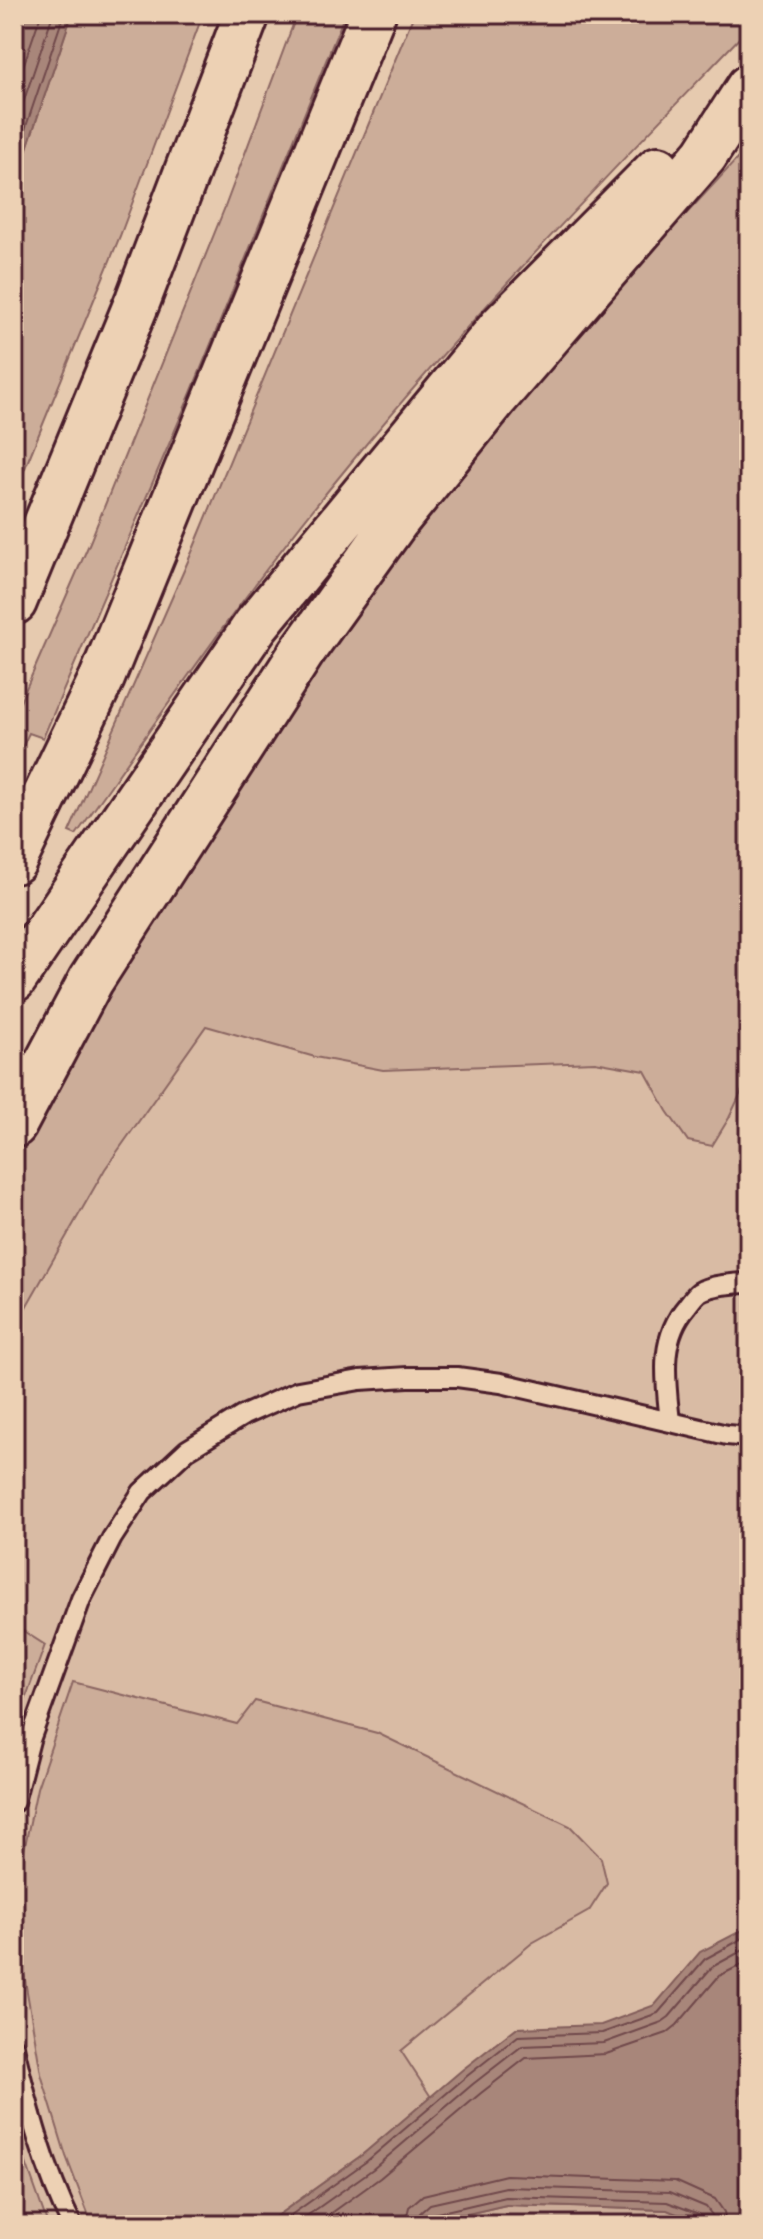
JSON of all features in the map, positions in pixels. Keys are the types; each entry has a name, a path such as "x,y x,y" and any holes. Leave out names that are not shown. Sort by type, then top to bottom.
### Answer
{"highway":[{"path":"14,602 138,300 247,14"},
{"path":"14,861 102,678 373,14"},
{"path":"14,979 256,625 502,326 749,76"},
{"path":"14,1125 91,980 302,652 396,521 496,397 705,155 749,87"}],"lane":[{"path":"670,1422 667,1341 680,1314 699,1292 732,1283 749,1283"},
{"path":"14,1802 30,1740 81,1599 112,1538 142,1492 187,1450 244,1415 298,1391 313,1388 360,1380 457,1377 501,1383 727,1435 749,1437"},
{"path":"14,2047 28,2107 50,2177 72,2225"}],"shaded area":[{"path":"72,14 203,14 120,236 14,495 14,187"},
{"path":"297,14 345,14 191,393 43,738 29,733 14,764 14,716 90,542 225,207"},
{"path":"414,14 749,14 749,28 494,297 396,408 243,601 76,835 69,832 192,552"},
{"path":"749,146 749,1076 712,1146 688,1141 645,1071 595,1062 383,1070 315,1057 206,1026 105,1169 14,1328 14,1152 113,972 395,546 604,303"},
{"path":"206,1026 315,1057 383,1070 595,1062 645,1071 667,1111 688,1140 711,1146 729,1118 749,1076 749,1924 700,1952 655,2005 601,2025 516,2028 431,2097 400,2051 532,1943 589,1911 237,1725 73,1682 18,1939 41,2074 66,2156 120,2225 48,2225 14,2129 14,1730 45,1646 14,1625 14,1328 105,1169"},
{"path":"14,1625 45,1645 14,1730"},
{"path":"73,1682 237,1724 255,1701 377,1733 570,1826 601,1858 607,1883 589,1911 532,1943 401,2051 431,2097 362,2155 264,2225 92,2224 66,2156 41,2074 18,1939 21,1865 37,1788"},
{"path":"14,2129 48,2225 14,2225"},
{"path":"506,2205 668,2210 704,2225 420,2225"}],"water":[{"path":"14,14 72,14 14,187"},
{"path":"749,1924 749,2225 704,2225 667,2210 506,2205 420,2225 264,2225 362,2155 516,2028 601,2025 655,2005 700,1952"}]}
